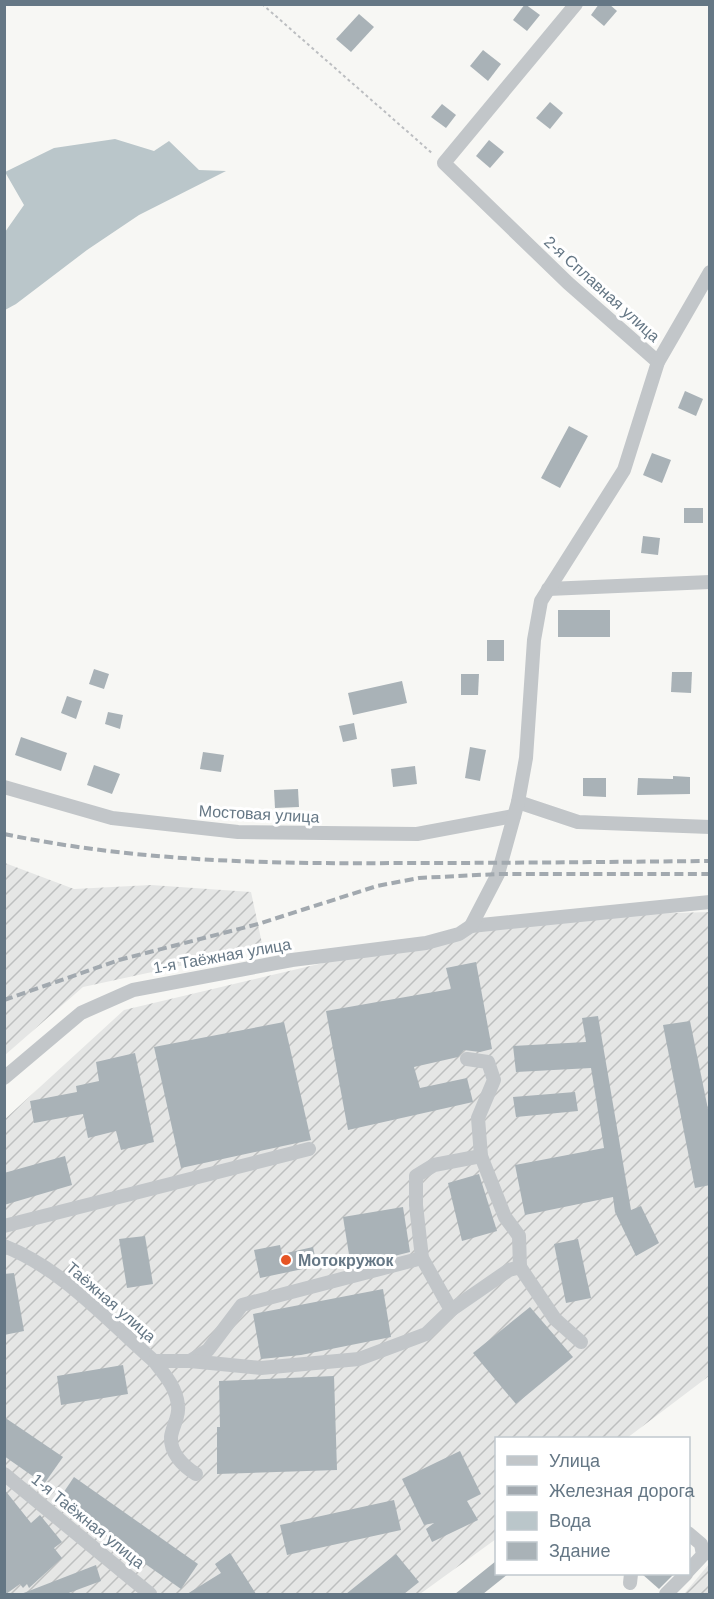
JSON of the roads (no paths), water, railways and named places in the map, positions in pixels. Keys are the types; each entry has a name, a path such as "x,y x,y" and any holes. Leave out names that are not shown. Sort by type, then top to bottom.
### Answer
{"street":[{"name":"2-я Сплавная улица","path":"471,926 498,874 516,809 526,758 537,613 548,589 624,470 658,362 568,283 444,164 576,4"},
{"path":"658,362 710,272"},
{"path":"548,589 710,582"},
{"name":"Мостовая улица","path":"4,787 112,818 238,832 417,834 516,809 578,822 710,827"},
{"name":"1-я Таёжная улица","path":"4,1078 81,1013 132,990 292,960 426,943 459,934 471,926 710,902"},
{"path":"467,1059 488,1062 494,1080 478,1118 481,1156 505,1217 519,1236 520,1267 555,1319 581,1342"},
{"path":"4,1226 309,1149"},
{"path":"451,1310 422,1258 416,1205 416,1176 434,1165 481,1156"},
{"name":"Таёжная улица","path":"4,1246 20,1252 63,1279 154,1361 190,1361 261,1368 360,1359 426,1334 451,1310 509,1270 520,1267"},
{"path":"190,1361 208,1350 242,1305 422,1258"},
{"path":"154,1361 172,1383 179,1406 171,1437 174,1454 186,1468 196,1474"},
{"name":"1-я Таёжная улица","path":"4,1474 150,1594"},
{"path":"690,1535 701,1544 703,1555 690,1569"},
{"path":"666,1594 684,1575"}],"water":[{"path":"115,139 154,151 169,141 199,170 226,171 139,215 5,310 5,232 24,205 5,172 54,148"}],"railway":[{"path":"4,834 154,856 254,862 710,861"},
{"path":"4,1000 119,960 258,924 377,886 419,878 498,874 710,874"}],"place":[{"name":"Мотокружок","path":"286,1260"}]}
